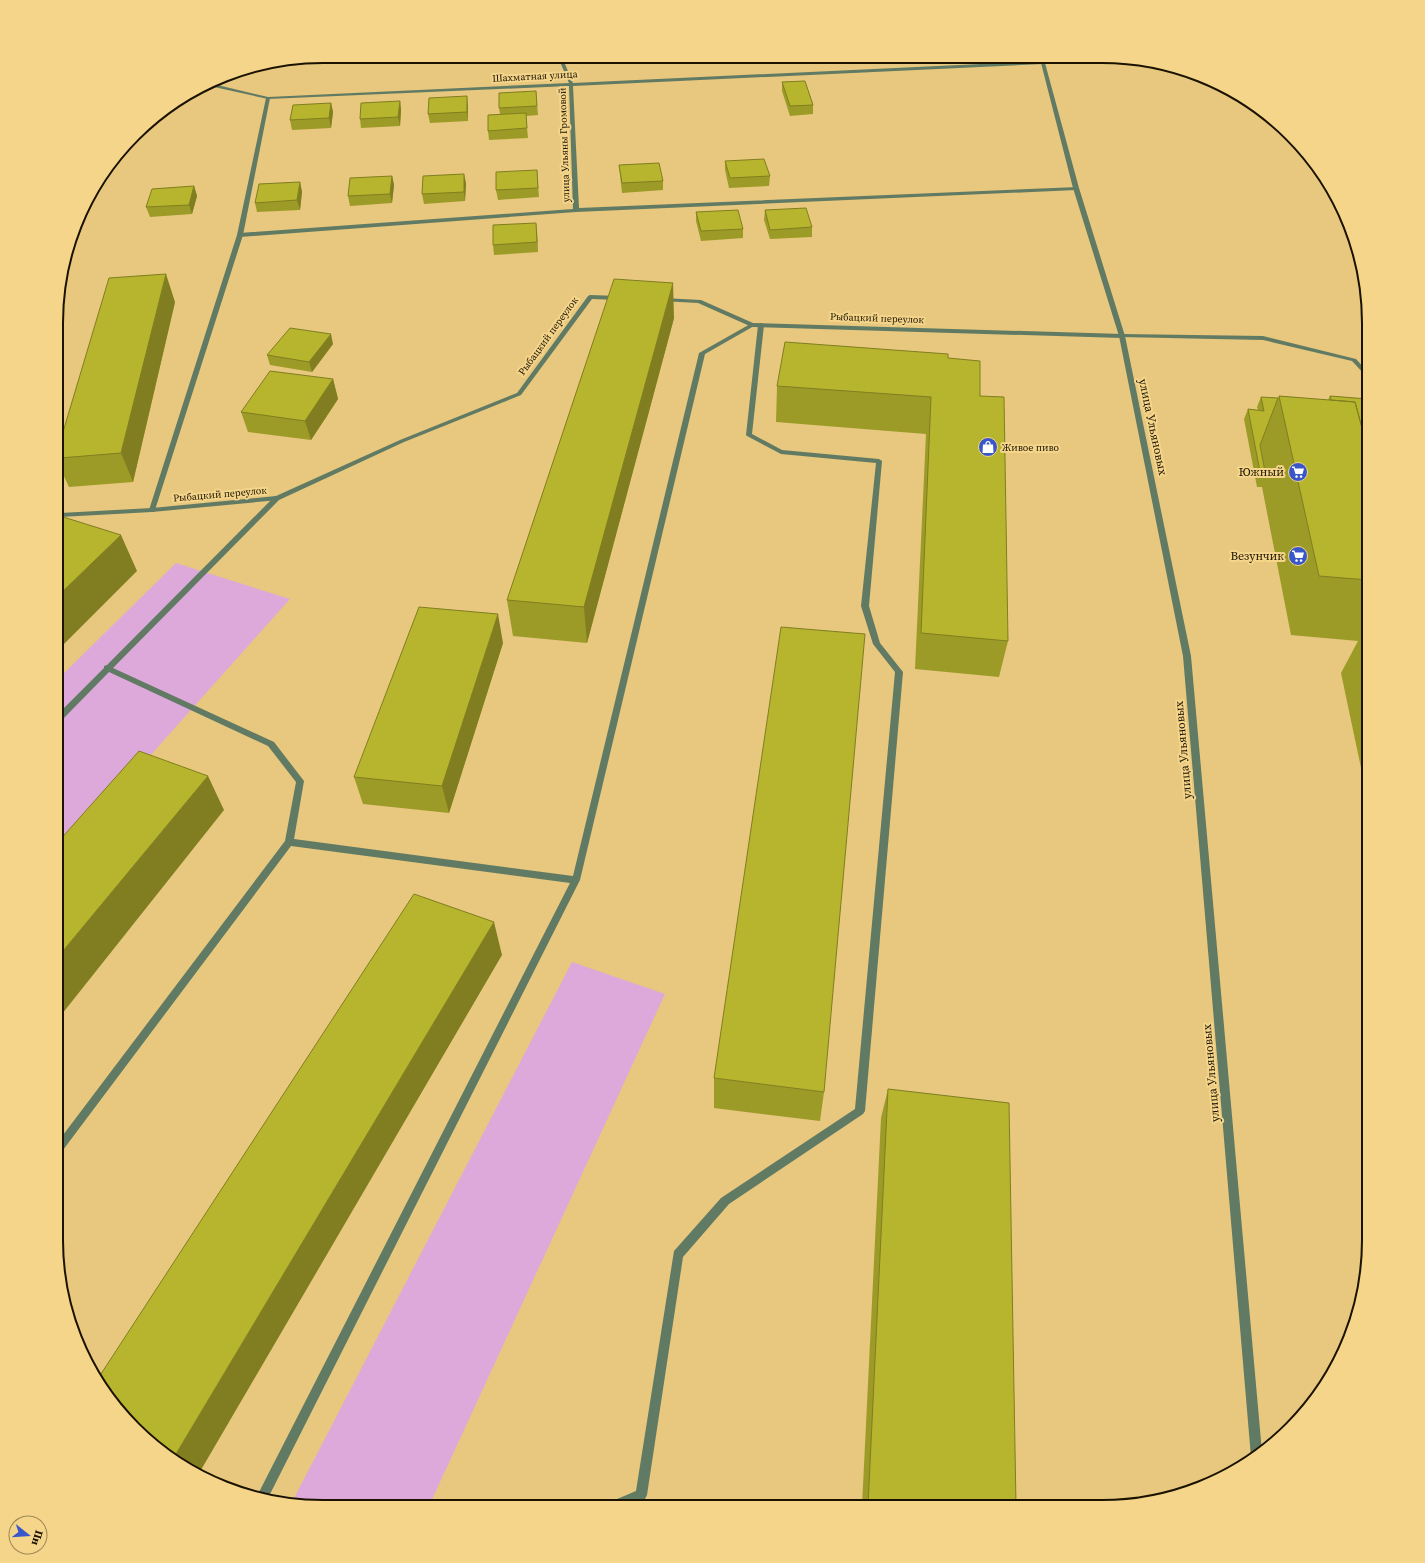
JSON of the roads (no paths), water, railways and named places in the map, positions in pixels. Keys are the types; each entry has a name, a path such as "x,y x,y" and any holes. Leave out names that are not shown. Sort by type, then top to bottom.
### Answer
{"street":[{"name":"улица Ульяны Громовой","path":"563,63 572,83 576,210"},
{"name":"Шахматная улица","path":"216,86 268,98 997,63"},
{"name":"улица Ульяновых","path":"1041,63 1076,188 1122,336 1187,656 1256,1449"},
{"path":"152,510 240,235 268,98"},
{"path":"240,235 576,210 1076,188"},
{"name":"Рыбацкий переулок","path":"63,515 152,510 277,498 402,441 519,394 590,297 629,299"},
{"name":"Рыбацкий переулок","path":"652,300 699,301 752,325 1122,336 1263,338 1354,360 1362,369"},
{"path":"264,1493 576,880 702,353 752,325"},
{"path":"629,1500 641,1495 678,1255 724,1201 860,1112 899,672 877,644 865,606 879,461 780,452 749,435 761,325"},
{"path":"63,714 277,498"},
{"path":"63,1143 288,842 300,781 271,744 107,668"},
{"path":"288,842 576,880"}],"place":[{"name":"Живое пиво","path":"988,447"},
{"name":"Южный","path":"1298,472"},
{"name":"Везунчик","path":"1298,556"}]}
